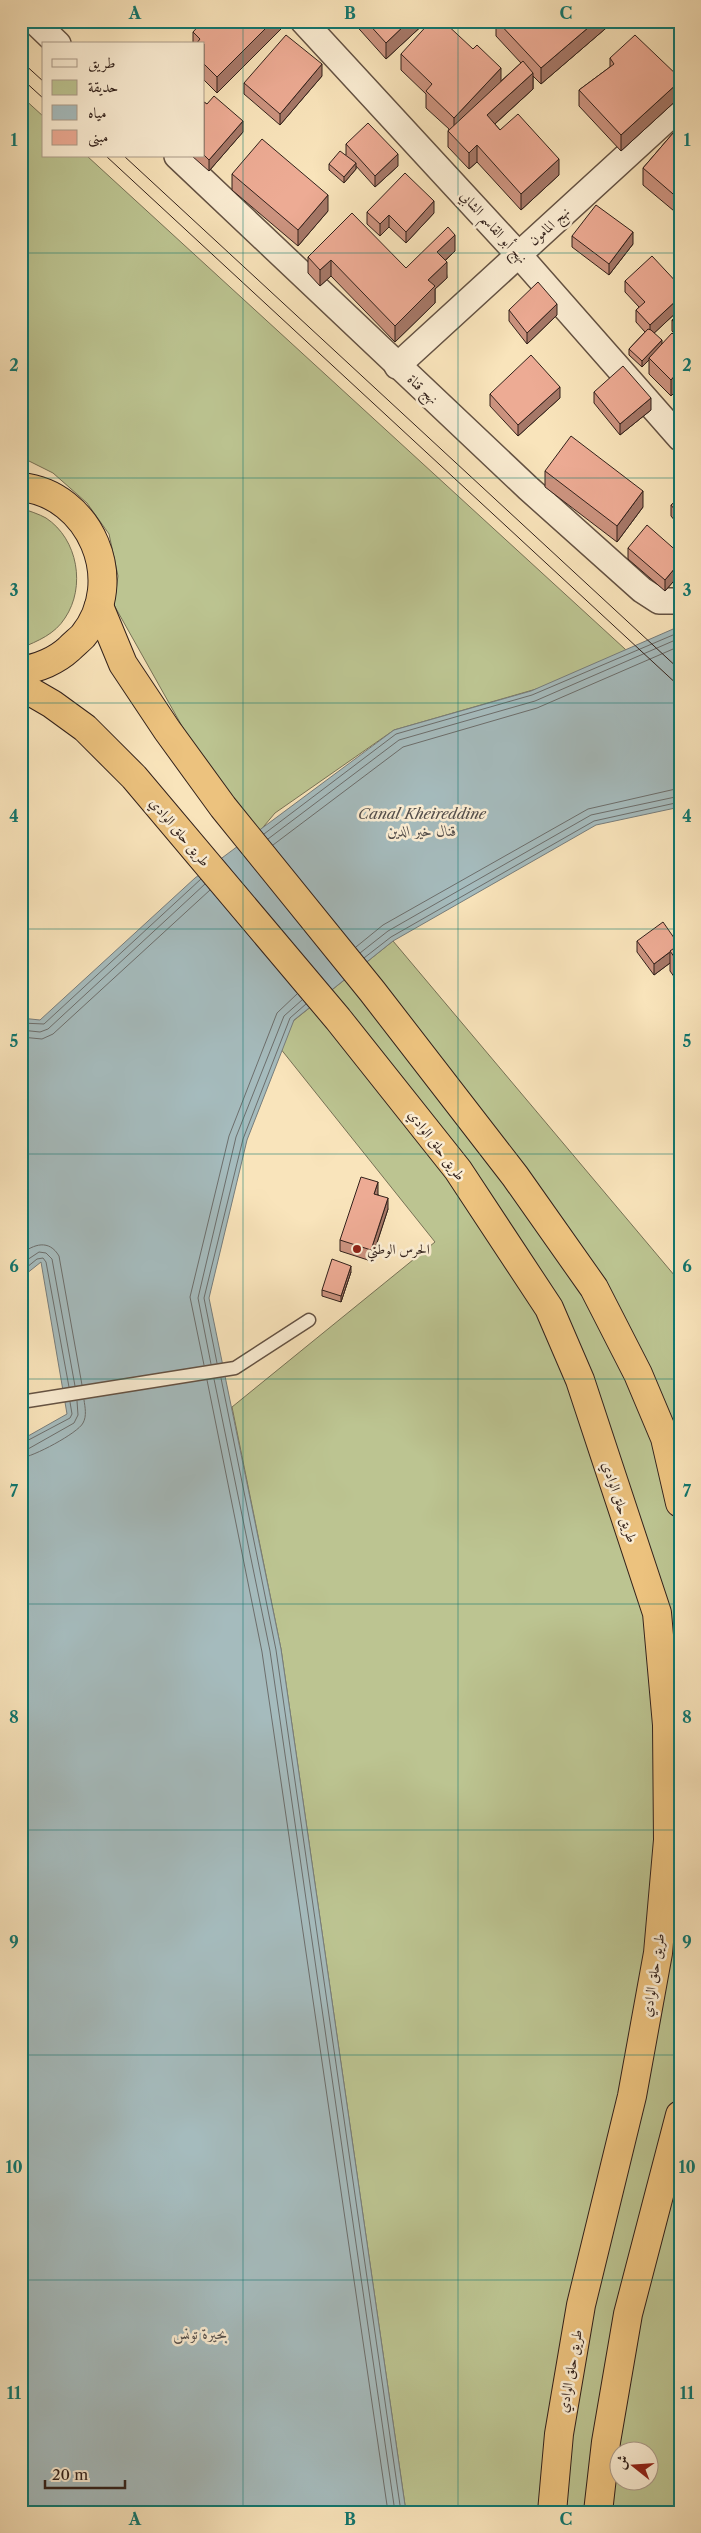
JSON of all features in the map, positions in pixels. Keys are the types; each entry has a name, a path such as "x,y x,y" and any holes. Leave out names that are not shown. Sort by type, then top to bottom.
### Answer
{"highway":[{"path":"21,487 34,488 61,501 83,521 97,547 103,577 99,606 84,635 59,657 29,670 21,670"},
{"path":"99,606 123,664 140,692 224,807 372,991 515,1176 594,1288 638,1374 665,1438 680,1502"},
{"name":"طريق حلق الوادي","path":"21,686 52,704 85,728 134,777 338,1019 458,1170 549,1308 580,1380 657,1613 667,1725 668,1840 658,1953 632,2096 581,2306 559,2434 552,2512"},
{"path":"598,2512 606,2442 628,2314 680,2115"}],"street":[{"path":"34,21 56,42"},
{"name":"نهج أبو القاسم الشابي","path":"303,21 518,254 680,438"},
{"name":"نهج المامون","path":"398,366 680,107"},
{"name":"نهج قناة","path":"179,158 528,488 646,594 659,601 680,601"}],"lane":[{"path":"21,1402 52,1399 236,1368 309,1320"}],"green space":[{"path":"21,96 42,115 42,158 89,158 637,660 394,730 275,813 259,832 196,751 114,605 118,576 109,534 87,503 53,473 29,461 21,460"},
{"path":"21,508 46,518 57,527 72,551 77,578 72,606 61,624 46,636 21,648"},
{"path":"393,941 680,1282 680,2512 406,2512 281,1649 232,1407 435,1242 272,1038"}],"water":[{"name":"بحيرة تونس","path":"680,626 680,807 596,825 393,941 294,1020 247,1140 209,1298 281,1649 406,2512 21,2512 21,1440 67,1414 41,1262 21,1278 21,1018 40,1020 195,878 394,730 531,691"}],"building":[{"path":"203,21 273,21 217,77 205,65 205,42 198,42 200,39 193,32"},
{"path":"366,21 409,21 386,43"},
{"path":"431,21 443,21 473,49 477,45 501,68 454,118 426,91 432,84 401,54"},
{"path":"497,21 553,21 555,24 557,21 596,21 541,68"},
{"path":"286,35 322,64 280,114 244,83"},
{"path":"635,35 680,78 680,81 621,135 579,90 614,64 610,58"},
{"path":"523,61 533,73 487,115 500,130 518,114 559,159 521,194 477,145 469,153 448,131"},
{"path":"214,96 243,121 209,160 205,156 205,103 207,104"},
{"path":"368,123 398,154 375,176 346,144"},
{"path":"680,125 680,200 643,168"},
{"path":"262,139 328,195 298,230 232,174"},
{"path":"340,151 356,163 344,177 329,164"},
{"path":"405,173 434,201 406,232 389,215 380,224 367,212"},
{"path":"596,205 633,232 609,264 572,236"},
{"path":"352,213 406,268 448,227 455,235 437,252 447,262 428,280 435,286 395,326 331,260 320,270 308,257"},
{"path":"652,256 680,286 680,297 650,325 636,310 645,302 625,281"},
{"path":"538,282 557,304 527,333 509,310"},
{"path":"680,313 680,329 672,320"},
{"path":"648,329 662,340 642,361 629,349"},
{"path":"672,333 680,341 680,378 676,374 671,380 649,358"},
{"path":"531,355 560,387 518,425 490,394"},
{"path":"623,366 651,398 620,424 594,392"},
{"path":"571,436 643,491 617,526 545,471"},
{"path":"680,498 680,516 671,505"},
{"path":"647,525 680,554 680,562 665,580 628,548"},
{"path":"680,891 680,900 676,893"},
{"path":"663,922 679,945 654,964 637,941"},
{"path":"680,944 680,965 670,951"},
{"path":"361,1177 378,1182 374,1194 388,1198 371,1250 340,1240"},
{"path":"332,1259 351,1266 341,1296 322,1290"}],"tram line":[{"path":"21,61 42,80"},
{"path":"21,78 42,97"},
{"path":"108,158 680,687"},
{"path":"126,158 680,670"}],"place":[{"name":"الحرس الوطني","path":"357,1249"}],"water label":[{"name":"Canal Kheireddine قنال خير الدين","path":"422,822"}]}
